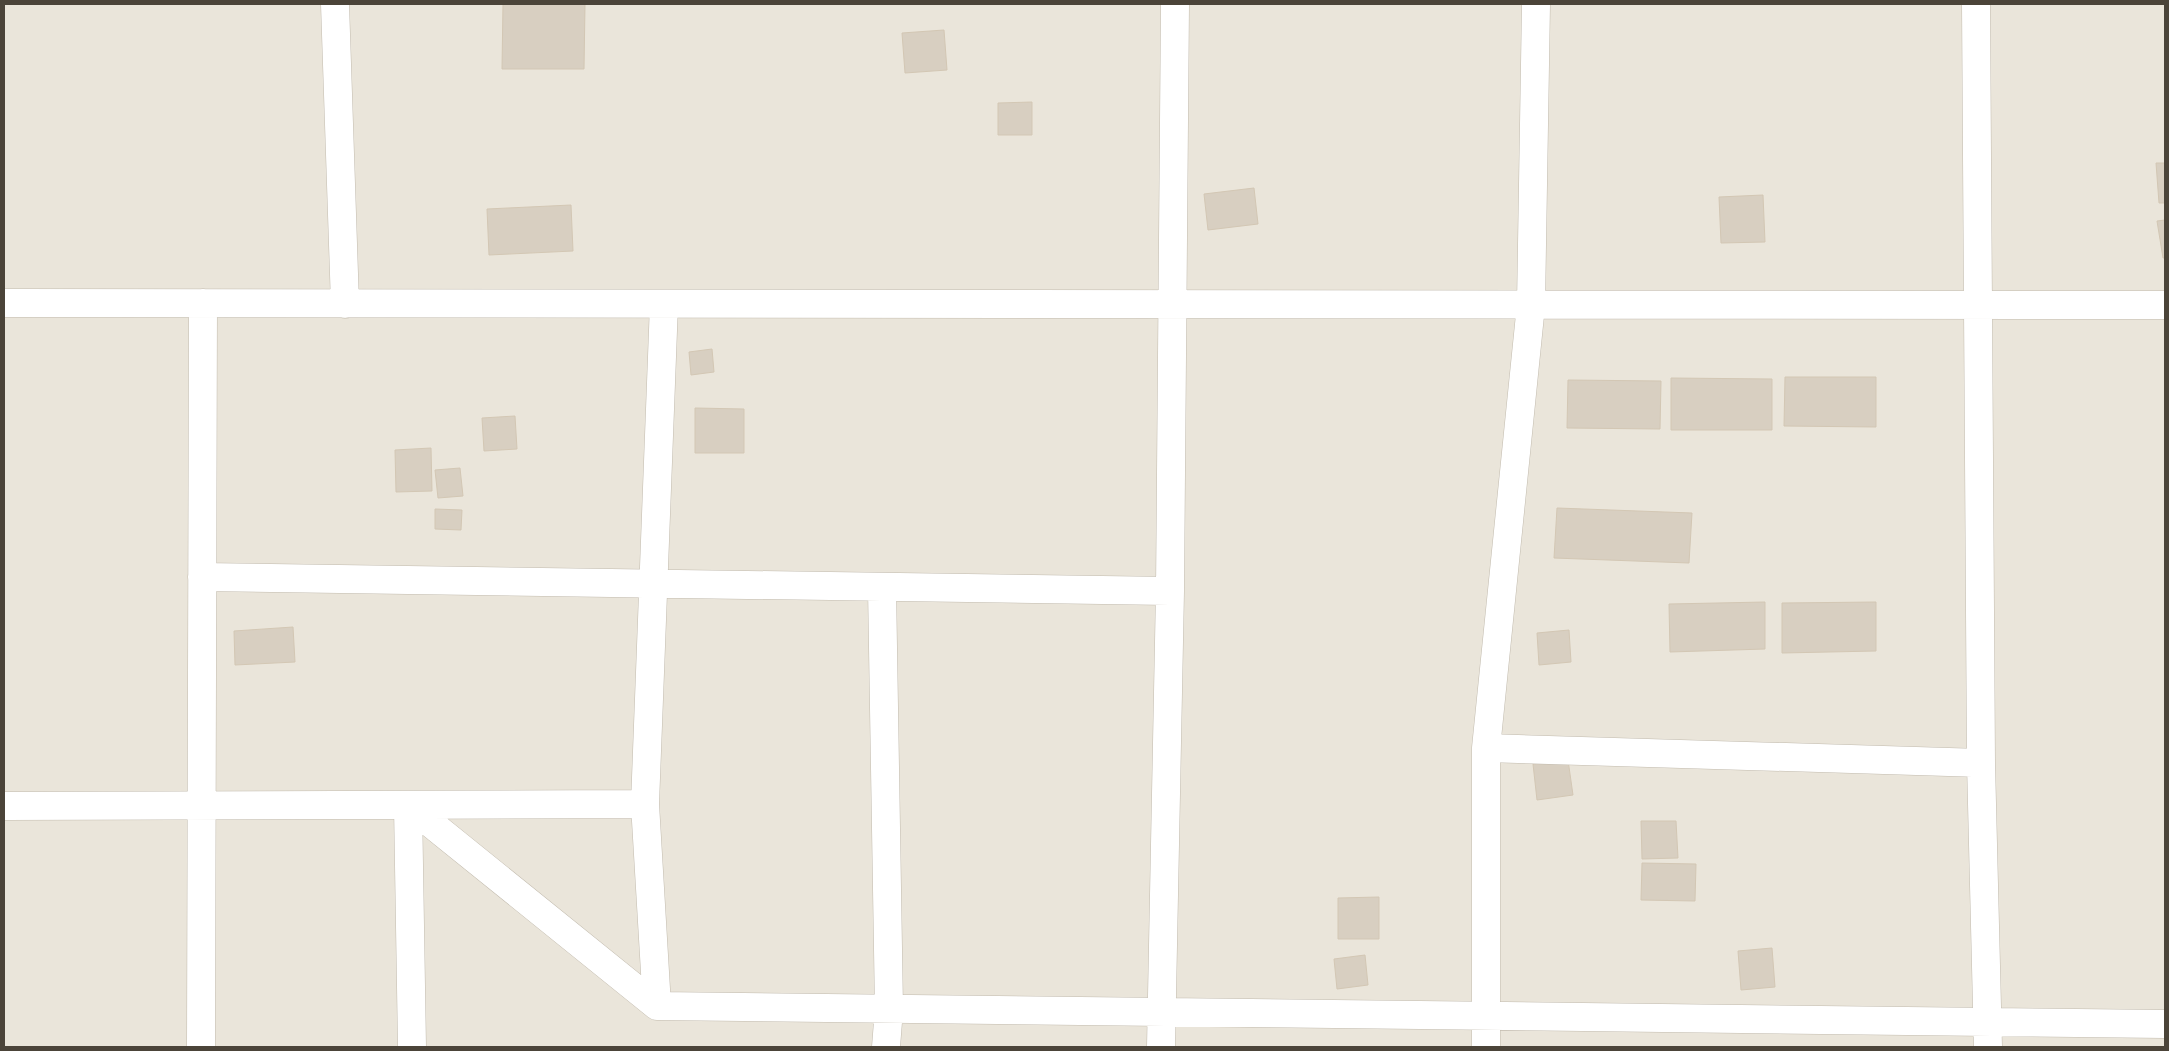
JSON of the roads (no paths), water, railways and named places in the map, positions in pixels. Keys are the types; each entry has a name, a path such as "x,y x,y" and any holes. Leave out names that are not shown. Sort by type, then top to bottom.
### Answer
{"street":[{"path":"335,4 345,304"},
{"path":"1161,1047 1170,591 1176,4"},
{"path":"1486,1047 1486,748 1532,305 1536,4"},
{"path":"1976,4 1981,763 1988,1034"},
{"path":"4,303 2165,305"},
{"path":"201,1047 203,303"},
{"path":"657,1006 645,804 664,304"},
{"path":"202,578 1170,591"},
{"path":"882,587 889,1009 886,1047"},
{"path":"1486,748 1981,763"},
{"path":"4,806 645,804"},
{"path":"408,805 657,1006 1486,1016 1988,1034 2165,1024"},
{"path":"408,805 412,1047"}]}
